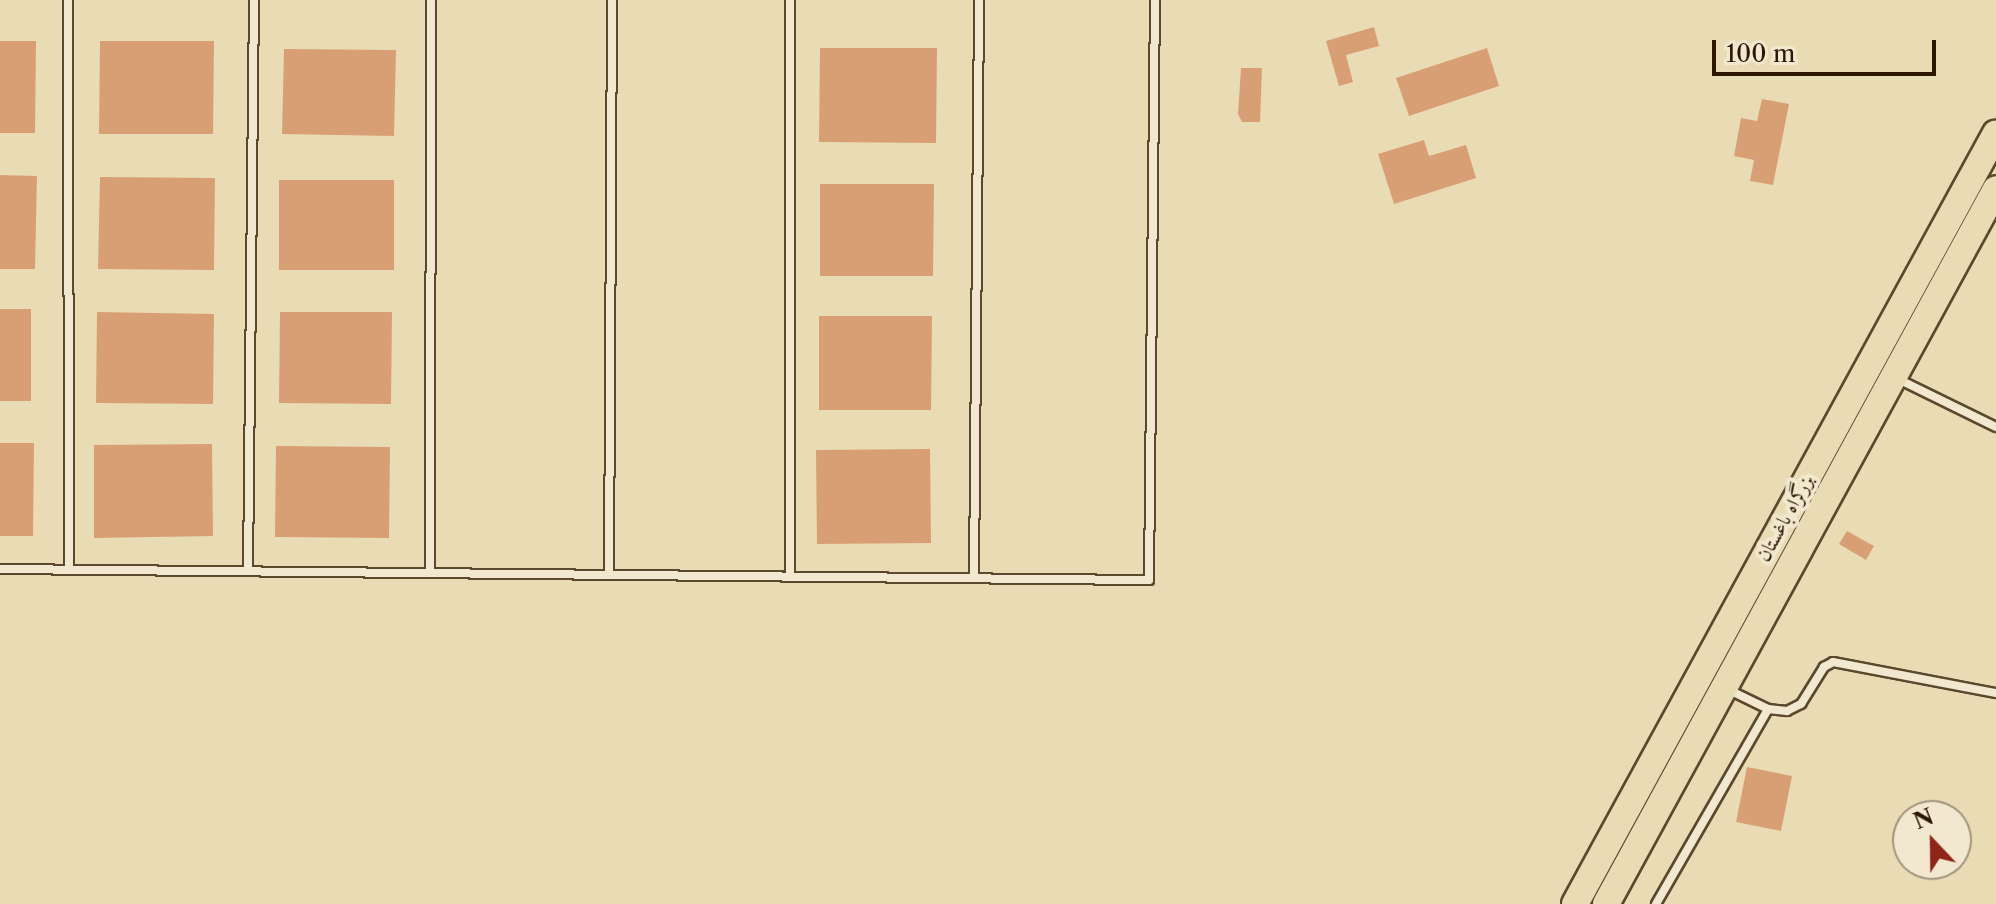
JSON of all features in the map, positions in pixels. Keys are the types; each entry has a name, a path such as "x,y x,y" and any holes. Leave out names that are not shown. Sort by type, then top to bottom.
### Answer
{"highway":[{"name":"بزرگراه باغستان","path":"1575,904 1996,133"},
{"name":"بزرگراه باغستان","path":"1606,904 1996,189"}],"lane":[{"path":"68,0 69,570"},
{"path":"248,571 254,0"},
{"path":"430,573 431,0"},
{"path":"609,575 612,0"},
{"path":"790,0 790,577"},
{"path":"974,578 979,0"},
{"path":"0,569 1149,580 1155,0"},
{"path":"1892,376 1996,427"},
{"path":"1722,687 1768,709 1794,709 1824,667 1833,662 1996,693"},
{"path":"1656,904 1768,709"}],"building":[{"path":"1374,27 1379,46 1346,55 1353,82 1339,86 1326,41"},
{"path":"0,41 36,41 35,133 0,133"},
{"path":"100,41 214,41 213,134 99,134"},
{"path":"820,48 937,48 936,143 819,142"},
{"path":"1487,48 1499,86 1409,116 1396,78"},
{"path":"284,49 396,50 394,136 282,134"},
{"path":"1241,68 1262,68 1260,122 1242,122 1238,114"},
{"path":"1762,99 1789,104 1773,185 1750,181 1754,160 1734,156 1741,118 1757,121"},
{"path":"1424,140 1429,156 1466,145 1476,178 1394,204 1378,154"},
{"path":"0,175 37,176 35,269 0,269"},
{"path":"100,177 215,178 214,270 98,269"},
{"path":"279,180 394,180 394,270 279,270"},
{"path":"820,184 934,184 933,276 820,276"},
{"path":"0,309 31,309 31,401 0,401"},
{"path":"97,312 214,314 213,404 96,403"},
{"path":"280,312 392,312 391,404 279,403"},
{"path":"819,316 932,316 931,410 819,410"},
{"path":"0,443 34,443 33,536 0,536"},
{"path":"212,444 213,536 94,538 94,445"},
{"path":"276,446 390,447 389,538 275,537"},
{"path":"930,449 931,543 817,544 816,450"},
{"path":"1847,531 1874,546 1866,560 1839,544"},
{"path":"1747,767 1792,776 1781,831 1736,822"}]}
